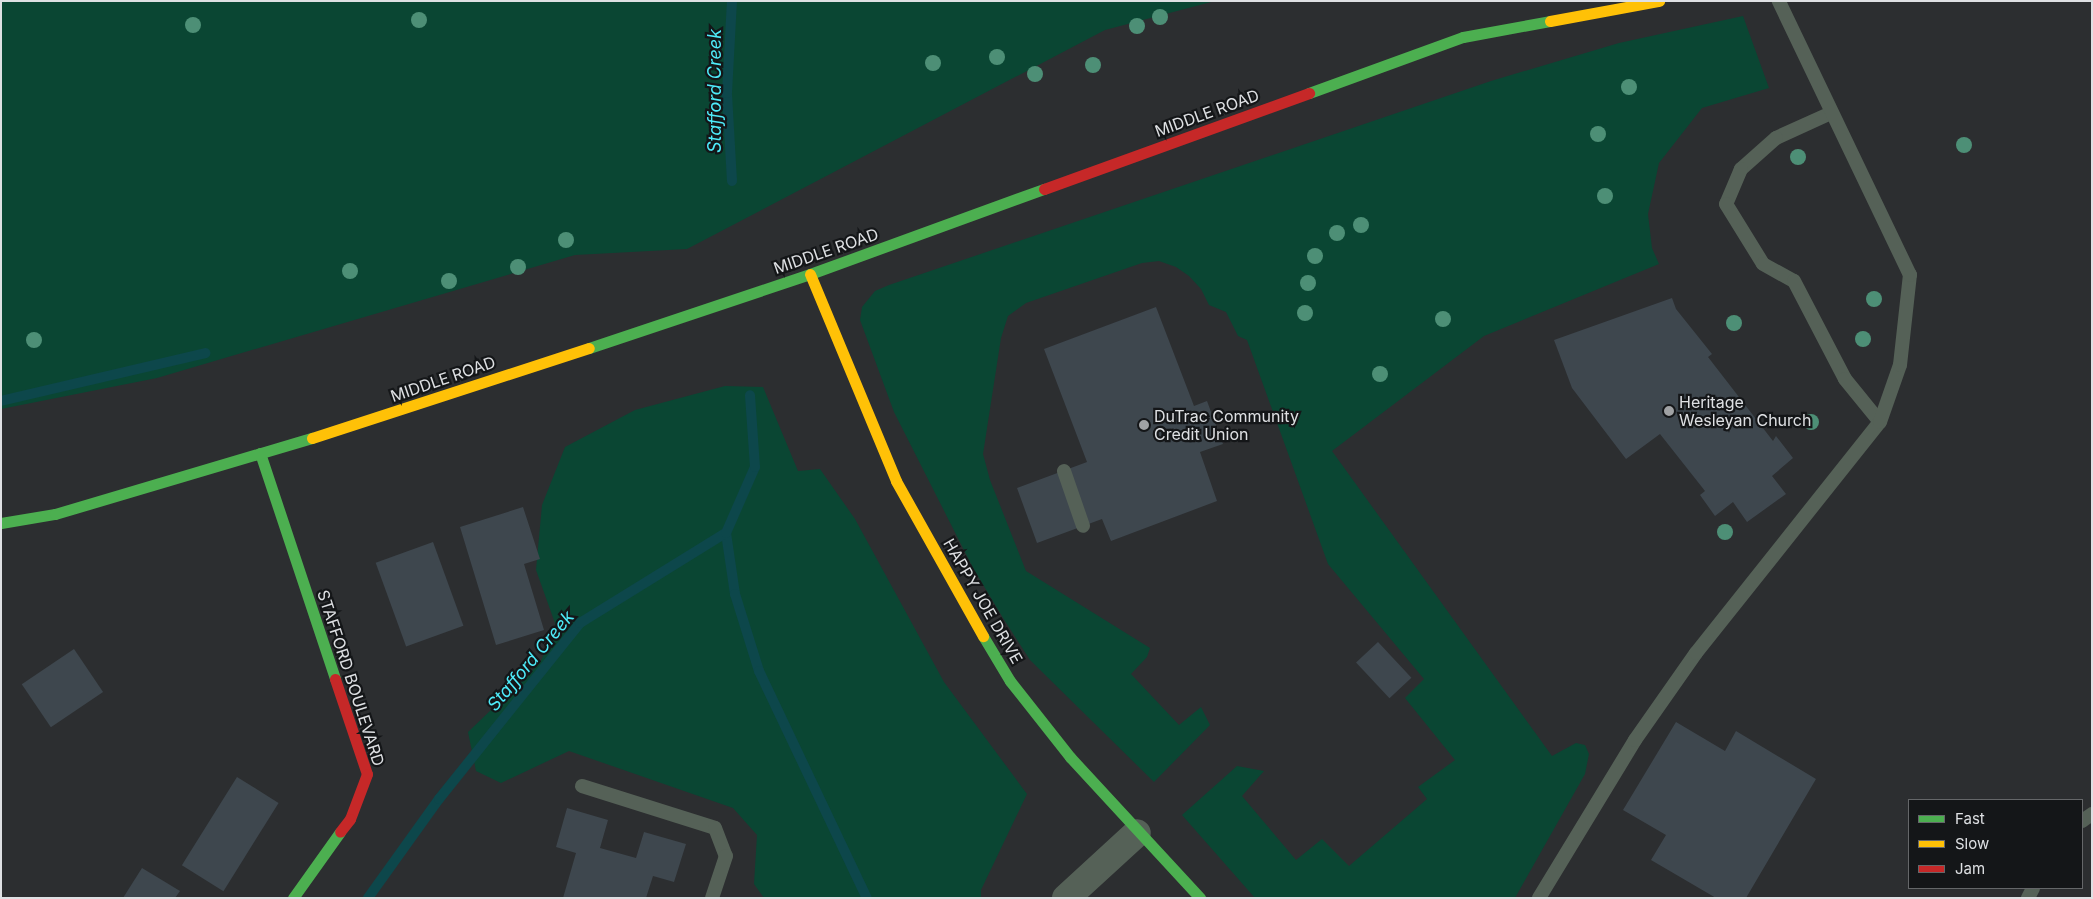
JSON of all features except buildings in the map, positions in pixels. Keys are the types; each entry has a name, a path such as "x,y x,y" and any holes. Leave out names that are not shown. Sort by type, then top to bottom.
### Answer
{"main road":[{"name":"MIDDLE ROAD","path":"1,523 55,514 374,419 810,274 1464,37 1658,1"},
{"name":"HAPPY JOE DRIVE","path":"810,274 846,367 896,481 959,597 1010,681 1070,758 1137,833 1200,898"},
{"name":"STAFFORD BOULEVARD","path":"260,453 367,774 350,819 293,898"}],"street":[{"path":"1066,898 1137,833"}],"lane":[{"path":"1539,898 1635,740 1696,653 1880,422 1900,365 1910,275 1779,1"},
{"path":"1831,113 1776,138 1741,169 1726,204 1763,264 1794,281 1845,379 1880,422"},
{"path":"1064,470 1083,526"},
{"path":"582,786 715,828 726,856 712,898"}],"green space":[{"path":"1,1 1215,1 1105,30 687,249 575,255 157,378 1,409"},
{"path":"1743,16 1769,88 1702,108 1659,163 1648,214 1652,248 1659,264 1484,336 1332,451 1552,756 1576,743 1585,745 1589,754 1585,774 1515,898 1255,898 1182,815 1237,766 1264,771 1242,796 1296,860 1322,839 1349,866 1427,799 1418,787 1455,760 1405,698 1424,679 1328,564 1247,340 1238,336 1226,312 1209,305 1201,289 1189,276 1176,267 1159,261 1142,263 1026,303 1008,316 1001,338 983,454 990,480 1026,571 1150,648 1147,657 1131,674 1179,725 1201,707 1210,725 1154,782 1030,660 1003,618 973,568 894,412 860,320 862,307 875,291 889,285 1491,81 1619,43"},
{"path":"725,386 763,387 798,471 820,469 855,519 944,682 1027,794 981,890 981,898 764,898 754,884 757,835 733,808 569,751 501,783 476,771 468,732 540,663 556,626 536,570 542,505 565,447 635,410"}],"waterway":[{"name":"Stafford Creek","path":"732,1 727,93 732,181"},
{"path":"1,401 205,353"},
{"name":"Stafford Creek","path":"368,898 439,799 580,623 726,533 755,467 750,395"},
{"path":"726,533 735,594 759,671 867,898"}],"traffic: fast":[{"path":"1309,93 1463,37 1550,21"},
{"path":"589,348 810,274 1044,189"},
{"path":"1,523 55,514 312,438"},
{"path":"260,453 335,679"},
{"path":"983,636 1010,681 1070,757 1200,898"},
{"path":"293,898 340,832"}],"traffic: slow":[{"path":"1550,21 1659,1"},
{"path":"810,274 896,481 983,636"},
{"path":"312,438 589,348"}],"traffic: jam":[{"path":"1044,189 1309,93"},
{"path":"335,679 367,774 350,819 340,832"}],"place":[{"name":"Heritage Wesleyan Church","path":"1669,411"},
{"name":"DuTrac Community Credit Union","path":"1144,425"}]}
